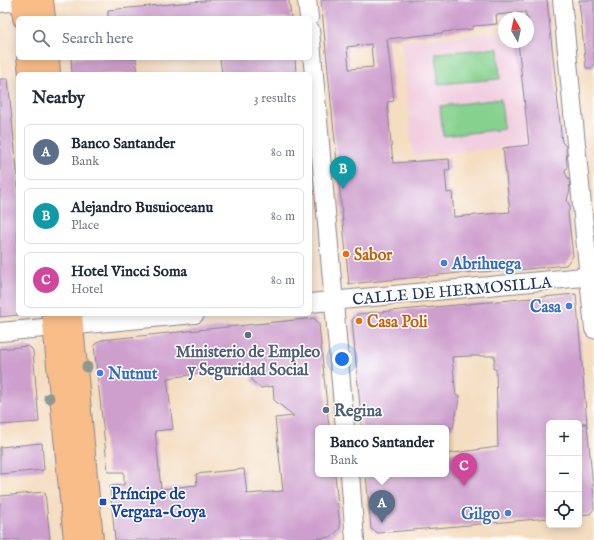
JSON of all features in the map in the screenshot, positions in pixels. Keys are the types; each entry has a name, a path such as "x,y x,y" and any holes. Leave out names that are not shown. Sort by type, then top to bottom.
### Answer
{"main road":[{"path":"30,6 42,16"},
{"path":"28,60 30,72"},
{"path":"48,60 49,72"},
{"path":"63,319 75,540"},
{"path":"63,319 92,540"}],"street":[{"path":"307,0 309,16"},
{"path":"562,0 592,277 594,329"},
{"path":"0,3 30,6"},
{"path":"312,53 345,425"},
{"path":"41,60 43,72"},
{"name":"CALLE DE HERMOSILLA","path":"312,303 592,277"},
{"path":"0,332 63,319 142,316"},
{"path":"350,477 356,540"}],"shaded area":[{"path":"550,28 562,142 413,156 402,41 498,33 498,48 534,48 534,29"}],"green space":[{"path":"498,48 500,79 438,84 436,53"},
{"path":"501,99 504,129 443,136 440,106"}],"building":[{"path":"213,0 289,0 291,16 108,16 108,10"},
{"path":"321,0 547,0 562,142 566,147 567,166 565,172 569,180 570,190 567,200 570,207 568,213 573,256 566,265 518,270 459,273 349,284","holes":["498,12 534,12 534,48 519,48 529,145 503,148 510,212 454,217 452,192 447,193 445,170 450,170 449,159 393,163 387,102 394,101 387,39 473,29 473,26 497,24 496,15 498,15","371,44 373,67 349,69 347,47"]},
{"path":"579,0 594,0 594,68 586,68"},
{"path":"71,60 136,60 138,72 72,72"},
{"path":"220,60 295,60 296,72 222,72"},
{"path":"0,79 8,79 16,161 16,315 0,317"},
{"path":"576,294 587,423 582,423 582,420 546,420 546,518 378,533 371,529 366,477 449,477 449,454 498,447 496,369 493,369 495,356 452,357 456,396 460,395 453,428 449,428 449,425 362,425 352,320 358,314"},
{"path":"314,318 319,324 329,425 315,425 315,477 335,477 340,528 332,537 300,540 115,540 110,486 124,485 124,472 108,472 94,345 101,340","holes":["244,368 245,372 251,371 252,381 261,388 273,386 274,400 294,416 275,418 283,491 247,494 244,469 196,474 197,485 161,489 155,431 173,429 167,378"]},
{"path":"27,346 33,351 39,422 0,425 0,349"},
{"path":"582,424 587,424 594,497 594,509 590,514 582,515"},
{"path":"42,443 44,470 0,474 0,447"},
{"path":"45,492 50,540 0,540 0,496"}],"place":[{"name":"Alejandro Busuioceanu","path":"343,189"},
{"name":"Sabor","path":"346,254"},
{"name":"Abrihuega","path":"444,263"},
{"name":"Casa","path":"569,306"},
{"name":"Casa Poli","path":"359,321"},
{"name":"Ministerio de Empleo y Seguridad Social","path":"248,335"},
{"name":"Nutnut","path":"100,373"},
{"name":"Regina","path":"326,410"},
{"name":"Hotel Vincci Soma","path":"464,486"},
{"name":"Príncipe de Vergara-Goya","path":"103,502"},
{"name":"Gilgo","path":"508,513"},
{"name":"Banco Santander","path":"382,523"}]}
